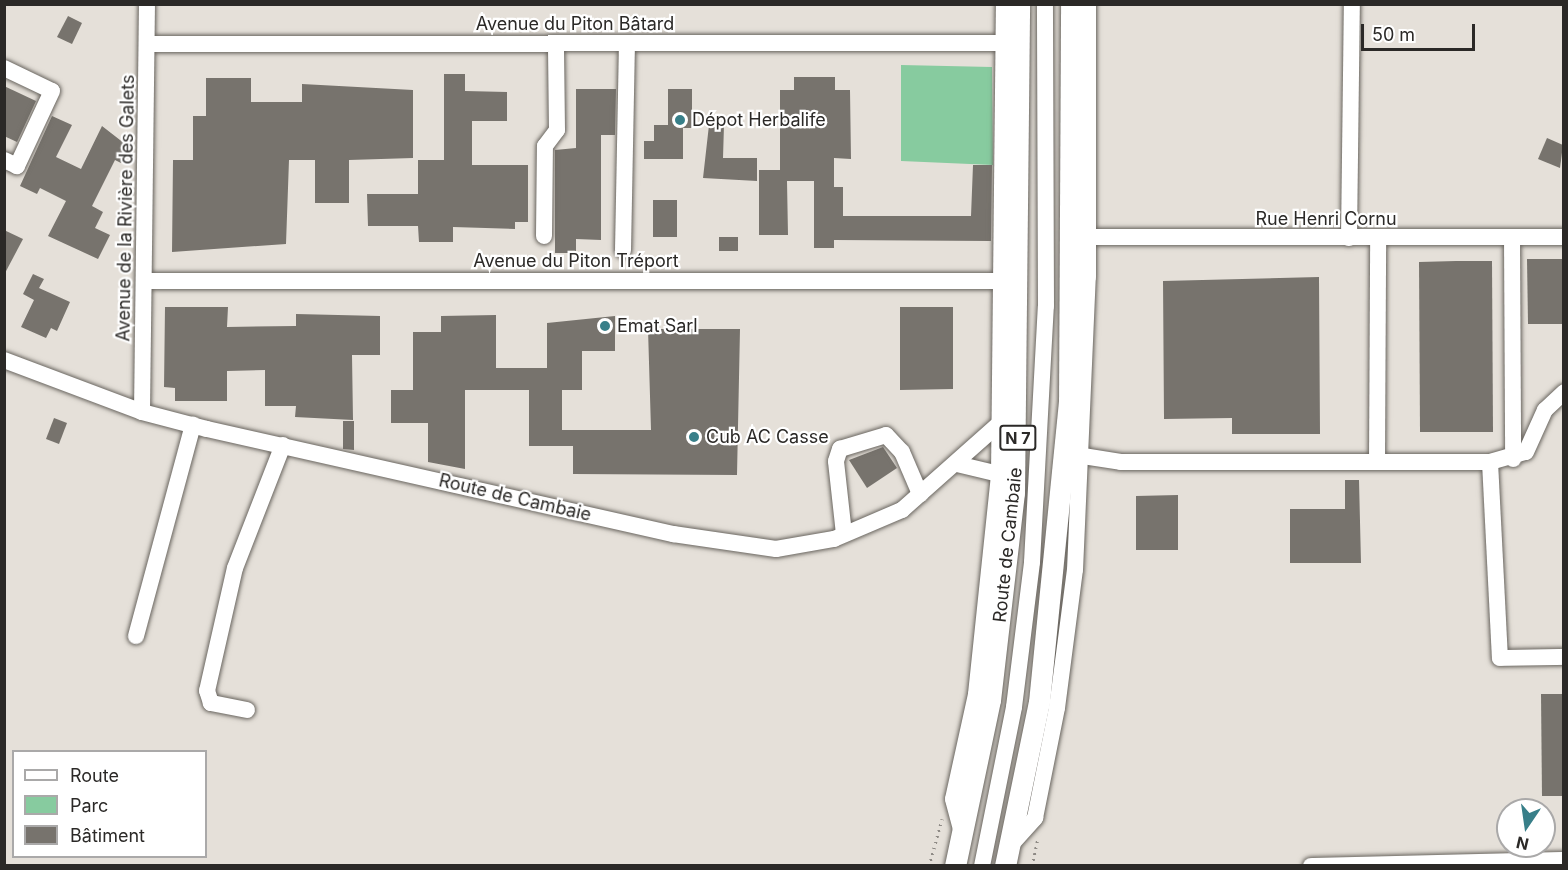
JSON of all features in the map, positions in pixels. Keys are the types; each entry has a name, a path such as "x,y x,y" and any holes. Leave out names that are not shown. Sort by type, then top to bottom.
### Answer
{"main road":[{"name":"Route de Cambaie","path":"955,866 990,700 1014,493 1019,4"},
{"path":"1008,856 1039,702 1070,404 1071,4"}],"street":[{"name":"Avenue de la Rivière des Galets","path":"142,412 147,281 147,4"},
{"path":"962,834 953,799 976,694 999,474 1004,281 1004,4"},
{"path":"982,866 1014,707 1032,562 1046,306 1045,4"},
{"path":"1008,856 1035,818 1058,708 1083,456 1088,237 1088,4"},
{"path":"1349,238 1352,4"},
{"path":"623,250 627,43"},
{"name":"Avenue du Piton Bâtard","path":"147,44 1004,43"},
{"path":"544,236 545,146 557,130 555,44"},
{"path":"4,68 52,91 17,166 4,160"},
{"name":"Rue Henri Cornu","path":"1088,237 1378,239 1563,237"},
{"path":"1512,238 1513,459"},
{"path":"1377,460 1378,239"},
{"name":"Avenue du Piton Tréport","path":"147,281 1004,281"},
{"name":"Route de Cambaie","path":"4,360 142,412 193,425 673,534 776,549 844,534 902,510 957,464 1000,423"},
{"path":"1083,456 1121,462 1377,460 1490,462 1513,459 1526,452 1545,410 1563,392"},
{"path":"136,636 193,425"},
{"path":"844,534 836,461 840,449 886,435 902,452 920,494"},
{"path":"247,710 212,703 207,691 235,568 283,446"},
{"path":"1490,462 1500,658 1563,657"},
{"path":"957,464 999,474"},
{"path":"1311,866 1563,860"}],"path":[{"path":"930,865 939,823 953,799"}],"green space":[{"path":"901,65 992,67 993,165 901,161"}],"building":[{"path":"68,16 82,23 72,44 57,37"},
{"path":"444,74 465,74 465,91 507,92 507,121 472,121 472,165 528,165 528,222 515,222 515,229 453,227 453,242 419,242 418,226 368,226 367,194 418,194 418,160 444,160"},
{"path":"794,77 835,77 835,90 850,90 851,159 834,158 834,187 843,187 843,216 971,216 973,165 992,165 991,241 834,240 834,248 814,248 814,181 787,181 788,235 759,235 759,170 780,170 780,90 794,90"},
{"path":"206,78 251,78 251,102 302,102 302,84 413,90 413,158 349,160 349,203 315,203 315,160 289,160 286,244 172,252 173,160 193,160 193,116 206,116"},
{"path":"4,86 36,101 17,142 4,136"},
{"path":"576,89 616,89 615,135 601,135 601,240 576,239 576,253 555,253 555,150 576,148"},
{"name":"Dépot Herbalife","path":"668,89 692,89 692,128 683,128 683,159 644,159 644,141 654,141 654,125 668,125"},
{"path":"52,116 72,125 56,157 81,169 102,126 129,147 121,163 115,160 92,206 103,212 95,228 110,235 98,259 48,236 66,201 40,188 37,194 20,186"},
{"path":"709,125 724,125 723,158 757,158 757,181 703,178"},
{"path":"1547,138 1563,145 1560,168 1538,159"},
{"path":"653,200 677,200 677,237 653,237"},
{"path":"4,230 23,239 4,275"},
{"path":"719,237 738,237 738,251 719,251"},
{"path":"1527,259 1563,259 1563,324 1528,324"},
{"path":"1492,261 1493,432 1420,432 1419,262"},
{"path":"33,274 44,279 39,288 70,302 57,331 51,328 46,338 21,327 34,300 23,294"},
{"path":"1319,277 1320,434 1232,434 1232,418 1164,419 1163,281"},
{"path":"165,307 228,307 227,327 296,326 296,314 380,316 380,355 352,355 353,420 295,417 296,406 265,406 265,370 227,371 227,401 175,401 175,388 164,387"},
{"path":"900,307 953,307 953,389 900,390"},
{"path":"496,315 496,368 547,368 547,323 615,316 615,351 582,351 582,390 562,390 562,430 651,430 648,329 740,329 737,475 573,474 573,446 529,446 529,390 465,390 465,469 428,462 428,423 391,423 391,390 413,390 413,332 441,332 441,316"},
{"path":"54,418 67,423 59,444 46,439"},
{"path":"343,421 354,421 354,450 343,449"},
{"path":"883,447 897,468 867,488 849,460"},
{"path":"1345,480 1359,480 1361,563 1290,563 1290,509 1345,509"},
{"path":"1178,495 1178,550 1136,550 1136,496"},
{"path":"1541,694 1563,694 1563,796 1542,796"}],"place":[{"name":"Dépot Herbalife","path":"680,120"},
{"name":"Emat Sarl","path":"605,326"},
{"name":"Cub AC Casse","path":"694,437"}]}
